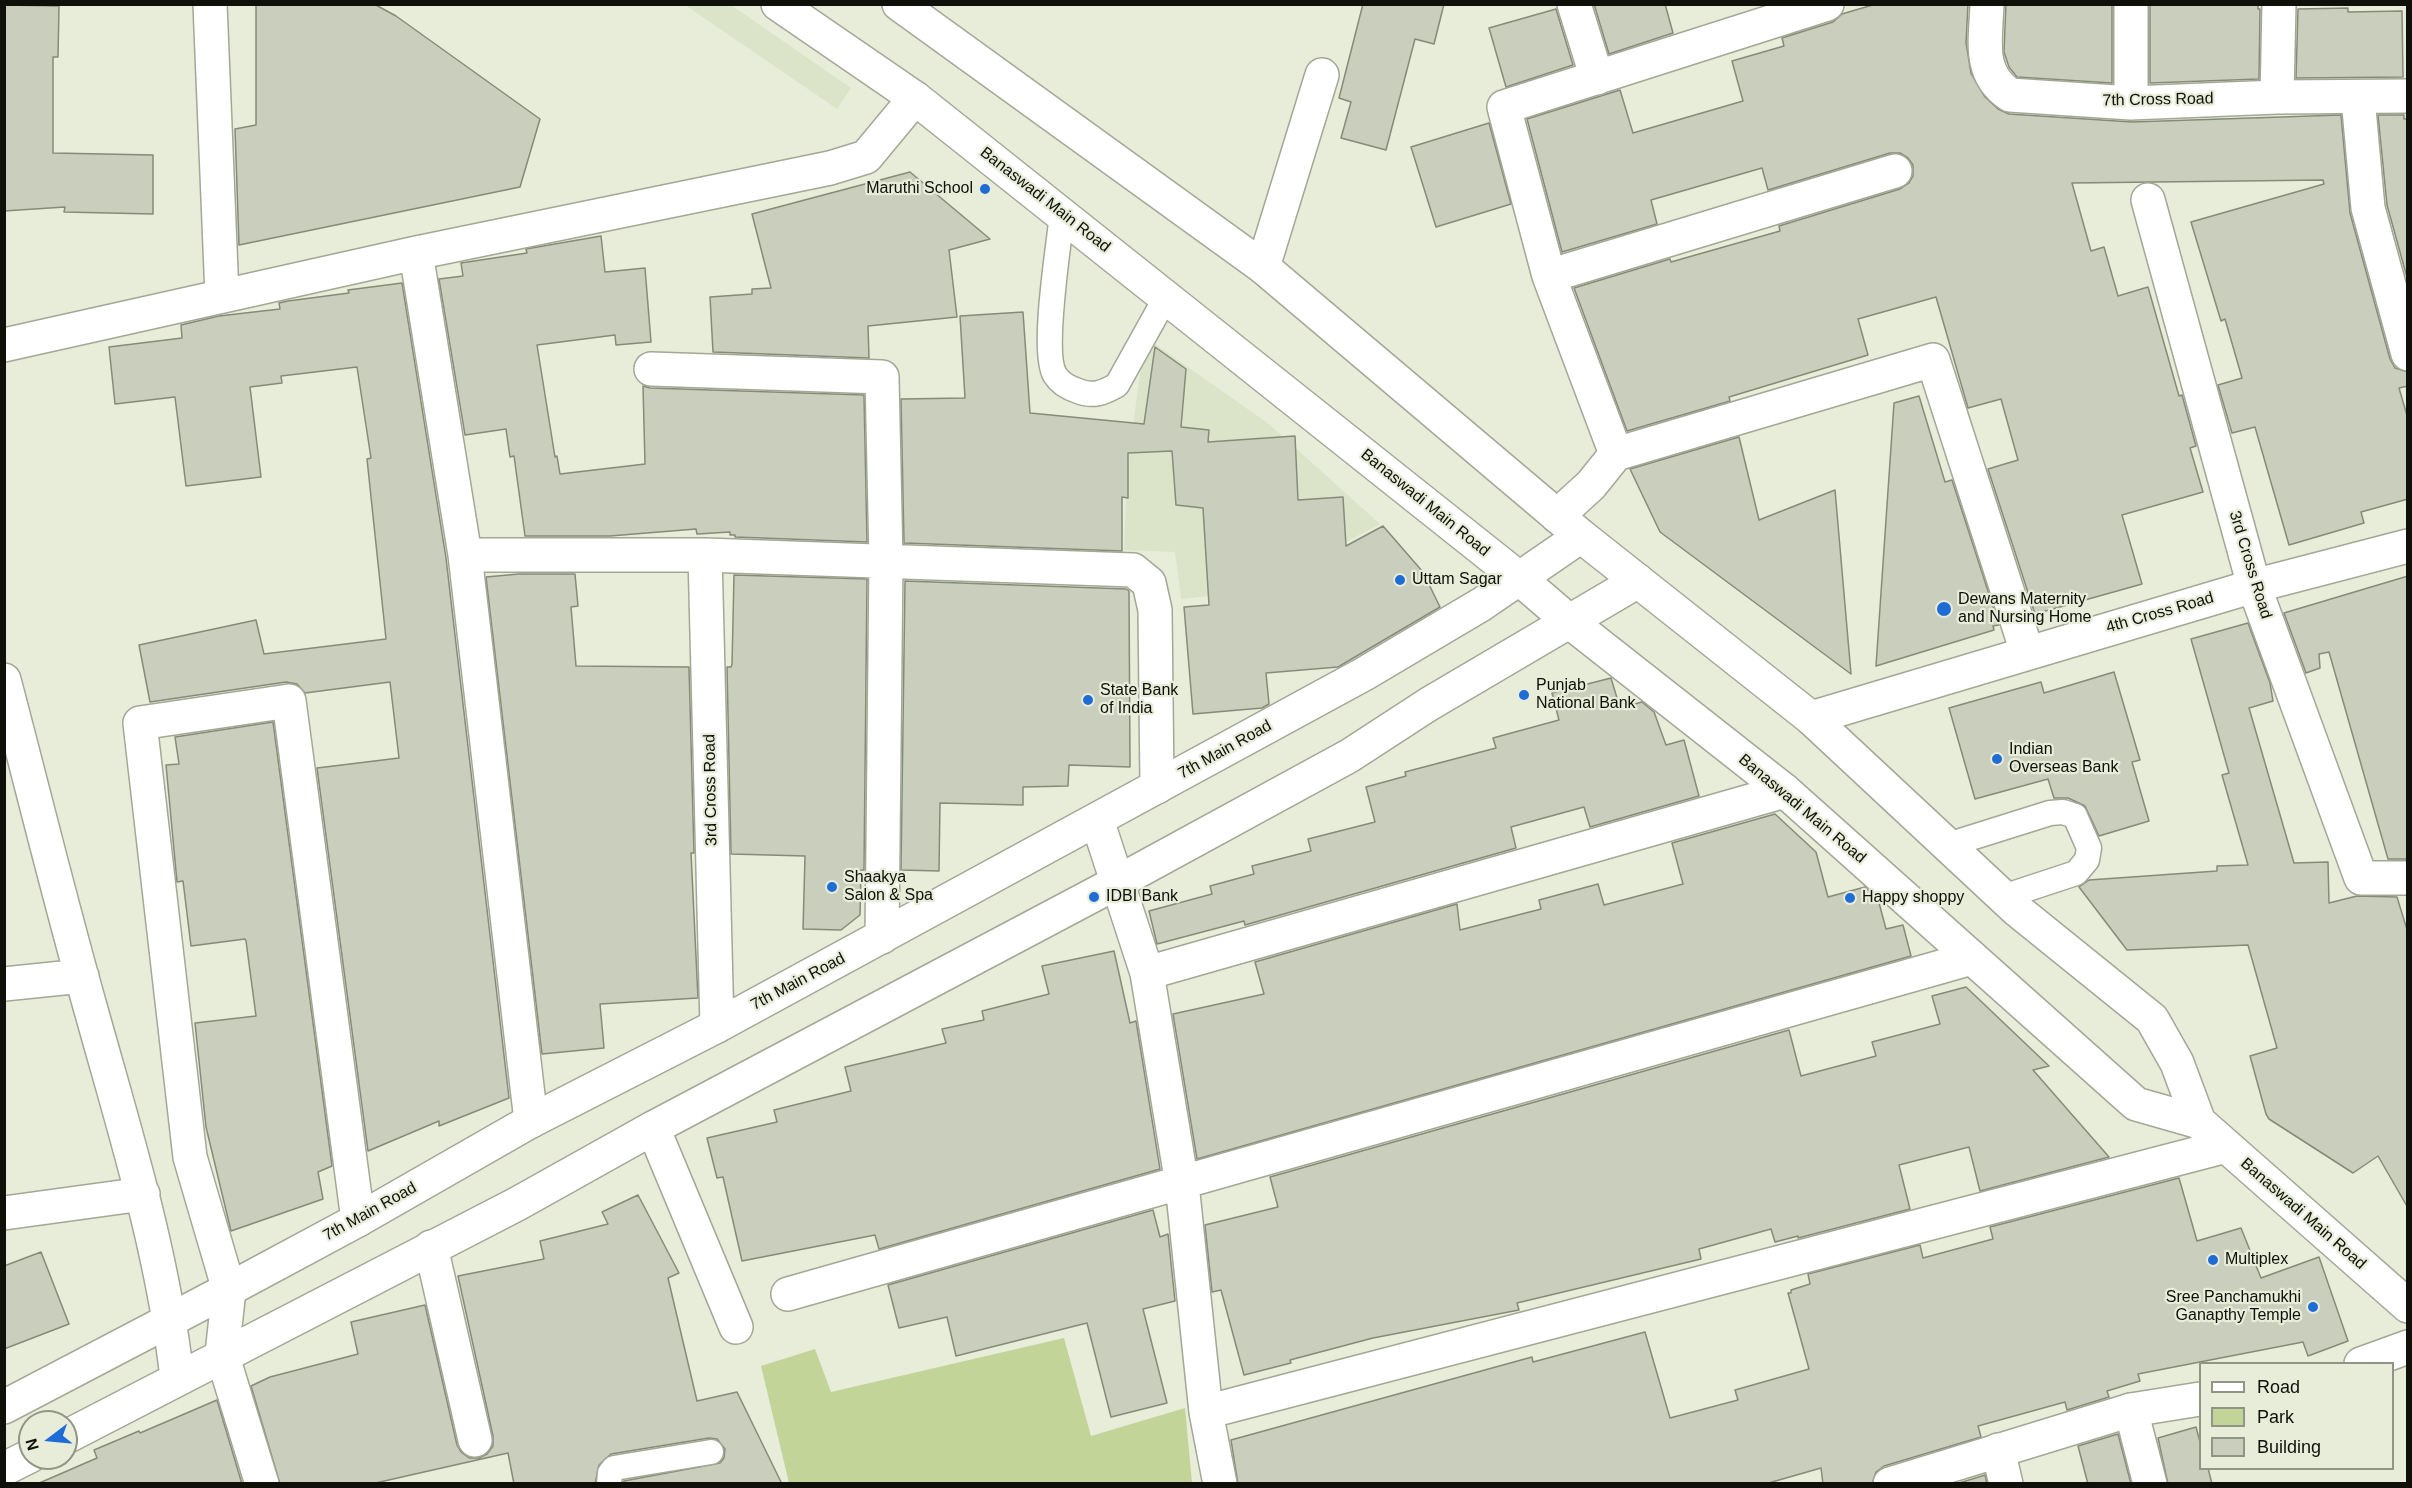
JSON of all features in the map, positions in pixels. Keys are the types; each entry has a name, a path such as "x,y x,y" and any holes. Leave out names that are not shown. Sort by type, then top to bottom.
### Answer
{"street":[{"path":"210,4 222,296"},
{"name":"Banaswadi Main Road","path":"778,4 915,98 1520,579 1570,622 1785,791 2136,1104 2199,1122 2408,1306"},
{"path":"1574,4 1597,78"},
{"path":"1827,4 1504,107 1549,276 1616,454 1933,360 2027,652"},
{"name":"7th Cross Road","path":"1987,4 1988,72 1998,87 2010,95 2131,103 2277,97 2408,96"},
{"path":"2131,4 2131,103"},
{"path":"2277,97 2279,4"},
{"name":"Banaswadi Main Road","path":"911,7 1263,267 1569,526 1811,718 2003,897 2151,1018 2177,1063 2199,1122"},
{"path":"1263,267 1322,75"},
{"path":"4,345 416,253 808,173 866,157 915,98"},
{"path":"2358,98 2368,208 2408,354"},
{"path":"1549,276 1895,171"},
{"name":"3rd Cross Road","path":"2148,200 2254,586 2361,878 2408,878"},
{"path":"416,253 465,555 531,1121"},
{"path":"651,369 882,377 886,560 882,937"},
{"name":"7th Main Road","path":"4,1407 229,1290 358,1220 531,1121 717,1026 1364,674 1520,579 1569,526 1591,485 1616,454"},
{"name":"4th Cross Road","path":"1811,718 2254,586 2408,546"},
{"path":"465,555 705,555 1133,570 1149,583 1155,610 1157,787"},
{"name":"3rd Cross Road","path":"705,555 717,1026"},
{"path":"78,1431 222,1354 517,1204 653,1128 1116,883 1348,756 1429,704 1638,581"},
{"path":"4,680 142,1194 171,1320 177,1378"},
{"path":"262,1484 222,1354 229,1290 190,1157 140,723 288,701 358,1220"},
{"path":"1147,973 1785,791"},
{"path":"1097,820 1147,973 1182,1184 1206,1412 1220,1484"},
{"path":"788,1294 1972,958"},
{"path":"4,984 82,976"},
{"path":"653,1128 736,1327"},
{"path":"1206,1412 2226,1146"},
{"path":"4,1213 142,1194"},
{"path":"431,1247 475,1440"},
{"path":"2367,1362 2408,1347"},
{"path":"1890,1484 2132,1410 2199,1399"},
{"path":"2132,1410 2150,1484"},
{"path":"1998,1450 2006,1484"},
{"path":"4,1469 18,1462"}],"lane":[{"path":"1062,214 1050,361 1055,375 1065,385 1091,394 1103,394 1117,385 1166,297"},
{"path":"1948,845 2050,813 2064,812 2075,816 2089,848 2087,860 2076,873 2003,897"},
{"path":"609,1484 610,1473 614,1468 711,1452"}],"shaded area":[{"path":"685,5 731,5 851,88 837,109"},
{"path":"1145,337 1269,424 1380,524 1337,547 1352,581 1181,599 1175,552 1124,550 1127,470"}],"green space":[{"path":"1064,1338 1091,1436 1185,1408 1192,1483 789,1483 761,1366 815,1349 831,1392"}],"building":[{"path":"256,4 374,4 396,16 540,119 520,187 239,245 235,129 256,125"},
{"path":"1363,4 1444,4 1434,44 1415,39 1386,150 1341,138 1351,102 1339,98"},
{"path":"1594,4 1665,4 1673,33 1609,54"},
{"path":"1876,4 1968,4 1966,43 1971,73 1985,97 1998,109 2009,114 2132,122 2341,115 2350,213 2390,359 2395,368 2408,372 2408,386 2399,388 2408,419 2408,499 2361,512 2364,523 2289,545 2255,427 2232,433 2218,385 2242,378 2225,319 2221,321 2191,222 2324,184 2323,180 2072,183 2091,251 2104,247 2118,296 2148,287 2179,396 2182,395 2196,446 2190,448 2203,492 2122,515 2142,584 2035,614 1988,469 2018,460 2001,399 1968,408 1936,297 1858,319 1868,355 1729,397 1730,401 1627,431 1574,288 1670,259 1671,262 1780,231 1779,226 1900,189 1909,183 1913,176 1913,165 1900,153 1890,153 1768,190 1762,168 1651,200 1657,224 1562,252 1527,119 1620,90 1633,133 1743,101 1732,61 1784,46 1782,38 1833,22 1842,14"},
{"path":"2006,4 2112,4 2112,83 2017,77 2009,67 2004,52"},
{"path":"2150,4 2258,4 2258,9 2260,9 2259,79 2150,83"},
{"path":"4,5 59,6 58,57 53,57 53,153 153,155 153,214 64,212 65,207 4,211"},
{"path":"2348,8 2348,12 2402,11 2403,77 2296,78 2298,9"},
{"path":"1556,9 1573,65 1506,87 1489,28"},
{"path":"2378,115 2404,115 2404,119 2408,119 2408,281 2387,205"},
{"path":"1489,123 1511,204 1436,227 1411,147"},
{"path":"910,172 990,239 949,250 957,317 868,326 869,358 713,352 710,297 752,294 752,289 771,288 752,214"},
{"path":"601,236 605,272 645,268 651,342 616,345 615,335 537,345 555,457 557,456 560,474 645,464 643,386 864,395 867,542 735,537 735,535 730,535 730,532 697,534 696,529 610,536 525,536 514,456 510,457 506,429 465,435 439,279 463,276 461,263 527,253 526,249"},
{"path":"402,283 446,558 509,1098 439,1126 439,1121 368,1151 317,768 399,758 390,682 305,693 297,684 286,682 150,702 139,645 256,620 264,654 386,639 367,459 371,458 357,367 281,376 282,383 250,387 261,477 186,486 175,397 115,404 109,347 182,338 181,325 219,316 280,309 279,303 288,301"},
{"path":"1023,312 1030,413 1144,424 1155,347 1186,369 1181,427 1209,430 1208,442 1295,436 1298,500 1343,497 1346,546 1383,526 1423,572 1440,607 1338,667 1266,673 1269,704 1262,708 1193,714 1184,607 1209,605 1203,508 1176,505 1172,451 1128,453 1128,498 1122,497 1122,551 904,543 901,399 965,398 960,316"},
{"path":"1919,396 1945,482 1952,480 1999,625 1993,626 1994,630 1876,666 1894,403"},
{"path":"1739,437 1759,520 1835,490 1851,674 1660,532 1630,469"},
{"path":"519,574 575,574 578,606 571,607 576,666 689,667 694,853 691,853 698,998 600,1004 604,1048 542,1054 486,577"},
{"path":"734,575 867,579 864,870 861,870 860,915 841,930 803,929 805,856 731,854 727,667 731,667 732,664"},
{"path":"2408,576 2408,859 2388,859 2329,652 2319,654 2320,668 2306,673 2284,613"},
{"path":"905,581 1126,589 1129,591 1130,767 1069,765 1068,786 1023,787 1023,805 940,803 939,871 901,870"},
{"path":"2248,623 2270,683 2273,701 2249,708 2294,863 2328,862 2329,903 2357,896 2397,897 2408,933 2408,1208 2378,1156 2353,1173 2269,1119 2250,1056 2277,1048 2248,945 2127,950 2079,887 2089,880 2217,871 2217,866 2248,865 2222,775 2229,773 2191,639"},
{"path":"2114,672 2140,760 2132,762 2149,821 2099,836 2085,806 2068,798 2054,798 2048,779 1975,799 1949,708 2041,682 2044,693"},
{"path":"1611,678 1620,708 1642,702 1654,712 1666,745 1684,740 1699,796 1590,827 1584,807 1511,827 1516,848 1245,925 1244,921 1157,944 1149,911 1212,894 1210,886 1254,874 1252,866 1311,851 1308,839 1375,822 1366,787 1406,776 1405,772 1496,748 1493,738 1559,720 1552,693"},
{"path":"273,722 332,1166 318,1172 323,1199 231,1231 206,1127 195,1023 256,1016 246,941 245,939 191,946 183,881 177,882 166,765 179,764 175,737"},
{"path":"1775,814 1816,852 1828,897 1865,887 1878,899 1886,929 1903,925 1911,956 1197,1159 1173,1014 1264,994 1255,962 1457,904 1460,930 1541,909 1539,900 1598,884 1604,905 1683,884 1672,843"},
{"path":"1114,951 1130,1023 1136,1021 1160,1169 879,1249 875,1235 742,1261 723,1177 717,1178 707,1138 777,1122 774,1110 851,1091 845,1067 946,1043 942,1029 984,1020 982,1011 1049,994 1042,966"},
{"path":"1966,987 2049,1066 2033,1070 2109,1157 1980,1191 1969,1147 1899,1165 1910,1209 1775,1242 1771,1229 1699,1249 1701,1259 1517,1303 1519,1310 1373,1338 1244,1375 1221,1290 1212,1292 1205,1225 1278,1207 1270,1177 1789,1030 1801,1076 1876,1056 1872,1042 1940,1024 1932,996"},
{"path":"2179,1178 2197,1241 2241,1228 2261,1278 2319,1257 2348,1341 2308,1356 2303,1342 2138,1374 2140,1381 2107,1391 2109,1397 2067,1410 2065,1402 1978,1426 1981,1437 1884,1466 1876,1472 1872,1484 1823,1484 1821,1468 1765,1484 1238,1484 1231,1440 1532,1357 1533,1362 1645,1332 1670,1418 1738,1400 1735,1390 1809,1369 1788,1293 1810,1284 1808,1274 1920,1245 1923,1258 1993,1239 1990,1227"},
{"path":"638,1195 679,1273 668,1278 697,1401 737,1392 782,1484 623,1484 624,1481 720,1463 724,1458 725,1449 717,1439 709,1438 611,1454 599,1465 595,1484 514,1484 508,1453 371,1484 280,1484 251,1386 270,1377 358,1354 351,1322 425,1305 457,1445 461,1452 469,1458 479,1458 487,1454 493,1446 493,1436 458,1276 544,1259 540,1241 608,1224 602,1212"},
{"path":"1153,1210 1160,1237 1168,1234 1175,1301 1143,1309 1167,1403 1111,1417 1087,1323 956,1356 947,1317 899,1328 888,1285"},
{"path":"41,1252 69,1324 4,1349 4,1266"},
{"path":"217,1400 242,1484 37,1484 69,1470 78,1470 78,1466 97,1458 94,1450 139,1431 140,1433"},
{"path":"2196,1427 2199,1438 2199,1470 2208,1470 2212,1484 2168,1484 2158,1438"},
{"path":"2118,1434 2131,1484 2088,1484 2078,1446"},
{"path":"1985,1475 1987,1484 1956,1484"}],"place":[{"name":"Maruthi School","path":"985,189"},
{"name":"Uttam Sagar","path":"1400,580"},
{"name":"Dewans Maternity and Nursing Home","path":"1944,609"},
{"name":"Punjab National Bank","path":"1524,695"},
{"name":"State Bank of India","path":"1088,700"},
{"name":"Indian Overseas Bank","path":"1997,759"},
{"name":"Shaakya Salon & Spa","path":"832,887"},
{"name":"IDBI Bank","path":"1094,897"},
{"name":"Happy shoppy","path":"1850,898"},
{"name":"Multiplex","path":"2213,1260"},
{"name":"Sree Panchamukhi Ganapthy Temple","path":"2313,1307"}]}
